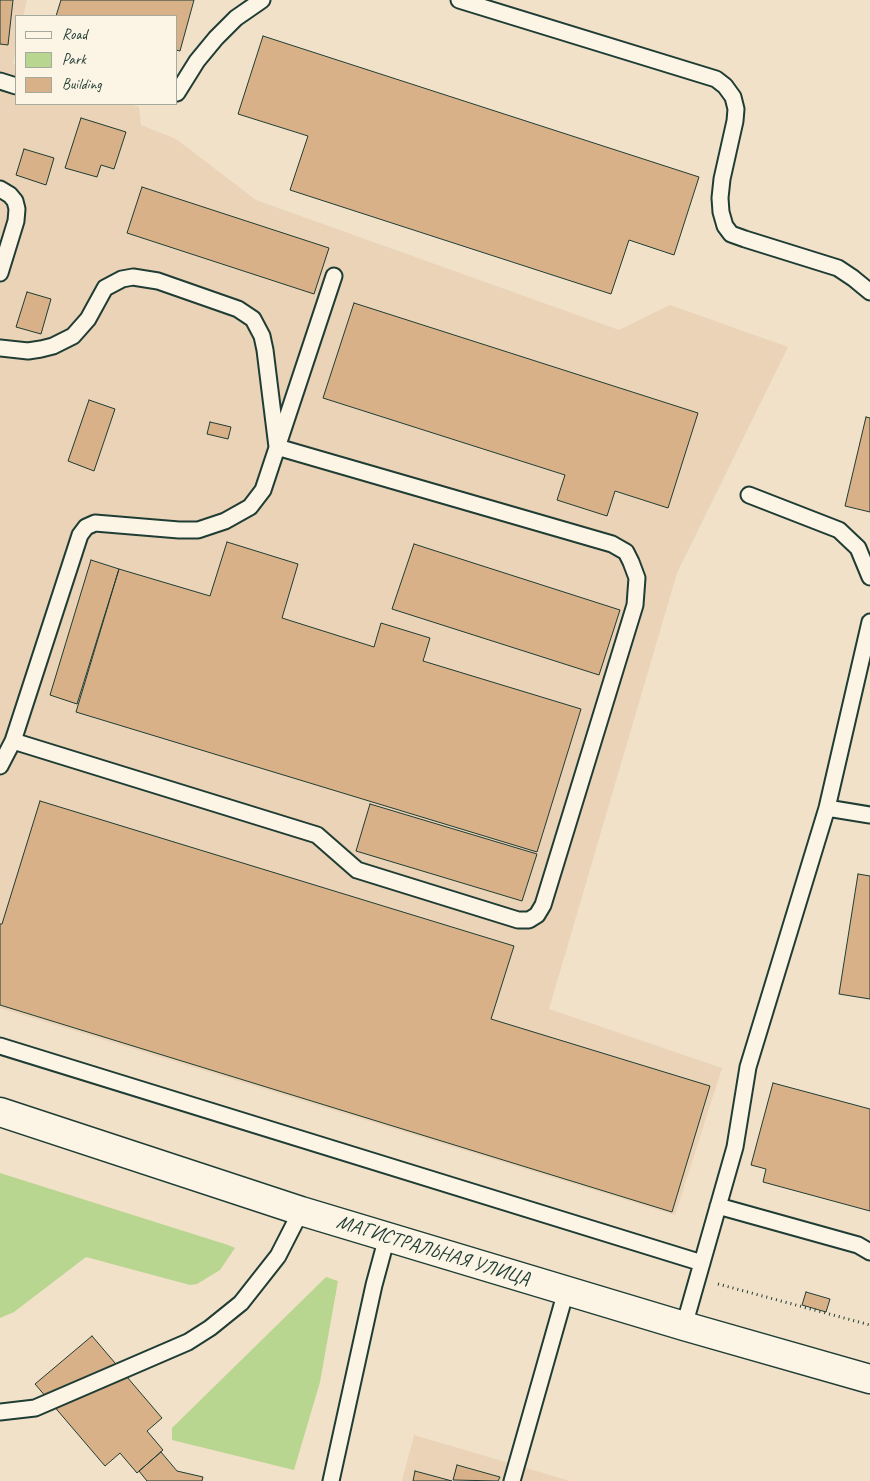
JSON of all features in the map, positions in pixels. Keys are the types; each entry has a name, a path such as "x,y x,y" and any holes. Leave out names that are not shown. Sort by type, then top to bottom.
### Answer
{"main road":[{"name":"МАГИСТРАЛЬНАЯ УЛИЦА","path":"0,1112 301,1211 684,1326 870,1379"}],"lane":[{"path":"178,91 197,61 216,38 236,18 262,0"},
{"path":"459,0 716,79 725,86 733,97 736,109 720,198 725,226 731,234 838,268 870,292"},
{"path":"0,81 15,86"},
{"path":"0,189 10,195 17,209 16,221 0,274"},
{"path":"0,766 13,741 80,535 86,528 95,523 198,530 225,521 250,507 263,490 334,276"},
{"path":"0,348 28,351 41,349 73,336 88,319 105,288 122,279 133,277 152,279 238,309 253,319 262,336 277,447"},
{"path":"13,741 317,835 357,870 518,920 529,920 537,915 543,905 635,605 637,578 626,552 612,544 277,447"},
{"path":"750,495 839,530 858,548 870,577"},
{"path":"684,1326 735,1146 748,1067 827,808 870,622"},
{"path":"827,808 870,816"},
{"path":"0,1046 702,1263"},
{"path":"718,1206 858,1245 870,1252"},
{"path":"0,1412 35,1408 188,1342 210,1328 240,1303 278,1256 301,1211"},
{"path":"331,1481 374,1285 387,1237"},
{"path":"512,1481 566,1290"}],"shaded area":[{"path":"0,0 27,0 23,15 15,15 15,53 13,64 15,65 15,105 132,105 139,107 141,125 176,139 256,200 619,330 670,305 788,347 677,573 549,1009 722,1068 675,1215 0,1008"},
{"path":"414,1435 570,1481 402,1481"}],"green space":[{"path":"0,1173 235,1248 220,1270 197,1284 190,1285 86,1257 14,1312 0,1318"},
{"path":"326,1277 338,1281 320,1382 294,1470 172,1440 172,1428"}],"building":[{"path":"0,0 13,0 8,45 0,44"},
{"path":"61,0 194,0 180,51 178,50 178,15 56,15"},
{"path":"263,36 699,177 674,255 629,240 611,294 290,190 308,136 238,114"},
{"path":"81,118 126,132 114,169 101,165 97,177 65,168"},
{"path":"24,149 54,158 46,185 16,175"},
{"path":"142,187 329,248 314,294 127,233"},
{"path":"27,292 51,299 41,334 16,327"},
{"path":"354,303 698,413 668,508 615,491 607,516 557,500 565,475 323,398"},
{"path":"89,400 115,409 94,471 68,461"},
{"path":"866,417 870,418 870,512 845,506"},
{"path":"210,422 231,427 228,439 207,434"},
{"path":"227,542 298,564 282,618 374,647 381,623 430,638 423,661 581,709 537,852 76,712 119,569 210,596"},
{"path":"414,544 620,610 599,675 392,609"},
{"path":"91,560 119,569 77,704 50,695"},
{"path":"40,801 514,946 491,1019 710,1086 672,1212 0,1005 0,924 2,924"},
{"path":"370,804 537,854 522,901 356,851"},
{"path":"858,874 870,876 870,999 839,994"},
{"path":"773,1083 870,1109 870,1211 763,1182 766,1169 751,1165"},
{"path":"806,1292 830,1299 826,1312 802,1305"},
{"path":"92,1336 162,1418 147,1431 163,1450 137,1473 120,1453 105,1466 35,1384"},
{"path":"161,1452 177,1471 203,1477 202,1481 147,1481 139,1471"},
{"path":"457,1465 500,1477 498,1481 453,1480"},
{"path":"415,1471 452,1481 413,1481"}]}
